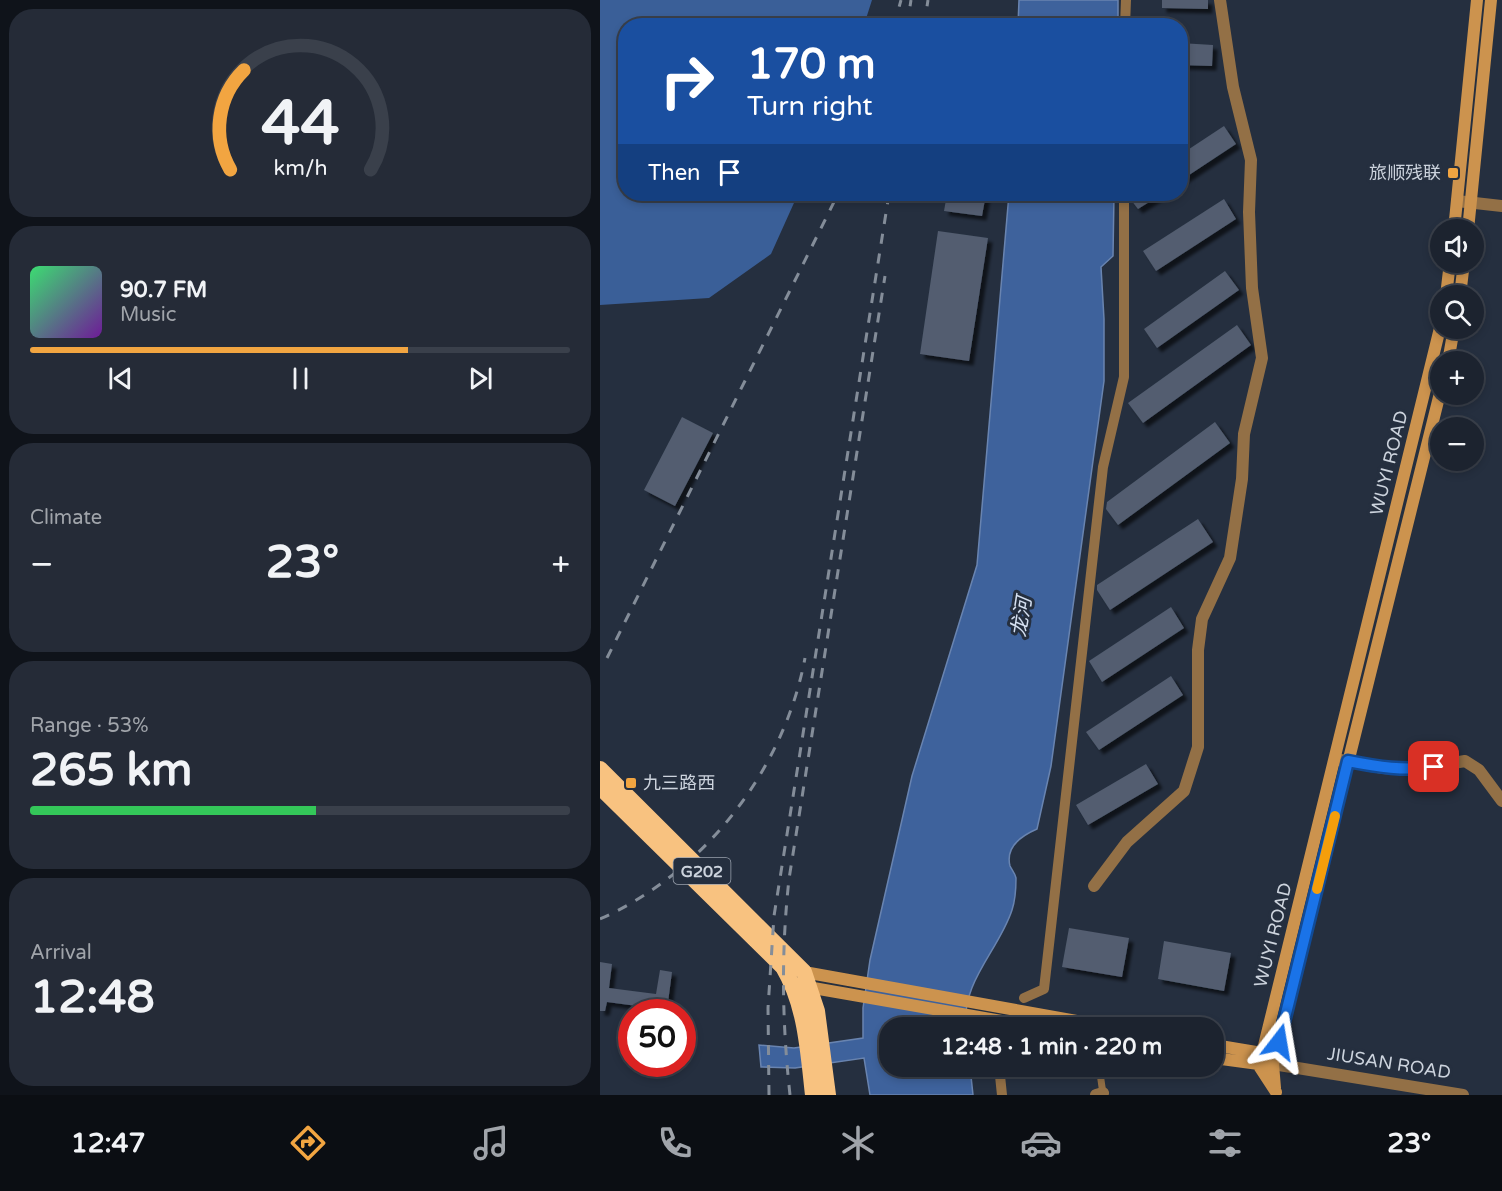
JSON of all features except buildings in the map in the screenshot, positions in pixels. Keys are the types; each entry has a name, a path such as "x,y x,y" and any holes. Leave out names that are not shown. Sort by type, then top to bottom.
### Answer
{"highway":[{"name":"G202","path":"600,769 802,981 817,1067 828,1095"},
{"name":"G202","path":"600,787 783,967 802,981"},
{"name":"G202","path":"813,1095 817,1067"}],"main road":[{"path":"1455,219 1477,0"},
{"path":"1469,219 1491,0"},
{"name":"WUYI ROAD","path":"1276,1093 1260,1059 1437,339"},
{"name":"WUYI ROAD","path":"1276,1093 1273,1064 1437,405"},
{"path":"802,981 861,982 1054,1017"},
{"path":"802,981 857,995 979,1017"},
{"path":"1224,1048 1273,1064"},
{"path":"1224,1058 1260,1059"}],"street":[{"path":"1125,18 1126,0"},
{"path":"1094,886 1126,842 1184,791 1198,747 1198,650 1202,619 1230,558 1242,479 1244,434 1262,358 1252,288 1249,212 1251,160 1233,87 1220,0"},
{"path":"1023,998 1044,989 1103,467 1124,377 1124,201"},
{"path":"1457,201 1502,206"},
{"path":"1335,759 1412,770 1465,760 1479,770 1502,801"},
{"name":"JIUSAN ROAD","path":"1273,1064 1462,1095"},
{"path":"1000,1077 1002,1095"}],"lane":[{"path":"1100,1077 1101,1094"}],"shaded area":[{"path":"600,0 872,0 866,18 618,18 618,201 795,201 771,254 709,298 600,305"}],"water":[{"path":"1019,0 1118,0 1118,18 1018,18"},
{"name":"龙河","path":"1008,201 1114,201 1113,256 1101,267 1104,381 1051,766 1037,829 1016,842 1010,853 1010,866 1016,878 1013,906 1006,925 969,995 966,1017 879,1017 879,1077 971,1077 973,1095 870,1095 864,1058 795,1068 761,1067 759,1045 794,1048 863,1038 863,1008 870,960 912,776 977,565"}],"railway":[{"path":"896,18 901,0"},
{"path":"908,18 911,0"},
{"path":"925,18 928,0"},
{"path":"607,658 835,201"},
{"path":"769,1095 768,1008 774,916 888,201"},
{"path":"790,1095 785,1041 784,987 789,879 885,276"},
{"path":"600,919 638,899 673,875 705,846 734,813 758,778 779,740 794,699 805,658"}],"slow traffic":[{"path":"1317,889 1335,816"}],"place":[{"name":"旅顺残联","path":"1453,173"},
{"name":"九三路西","path":"631,783"}],"route":[{"path":"1279,1042 1348,761 1383,768 1412,770 1434,767"}]}
